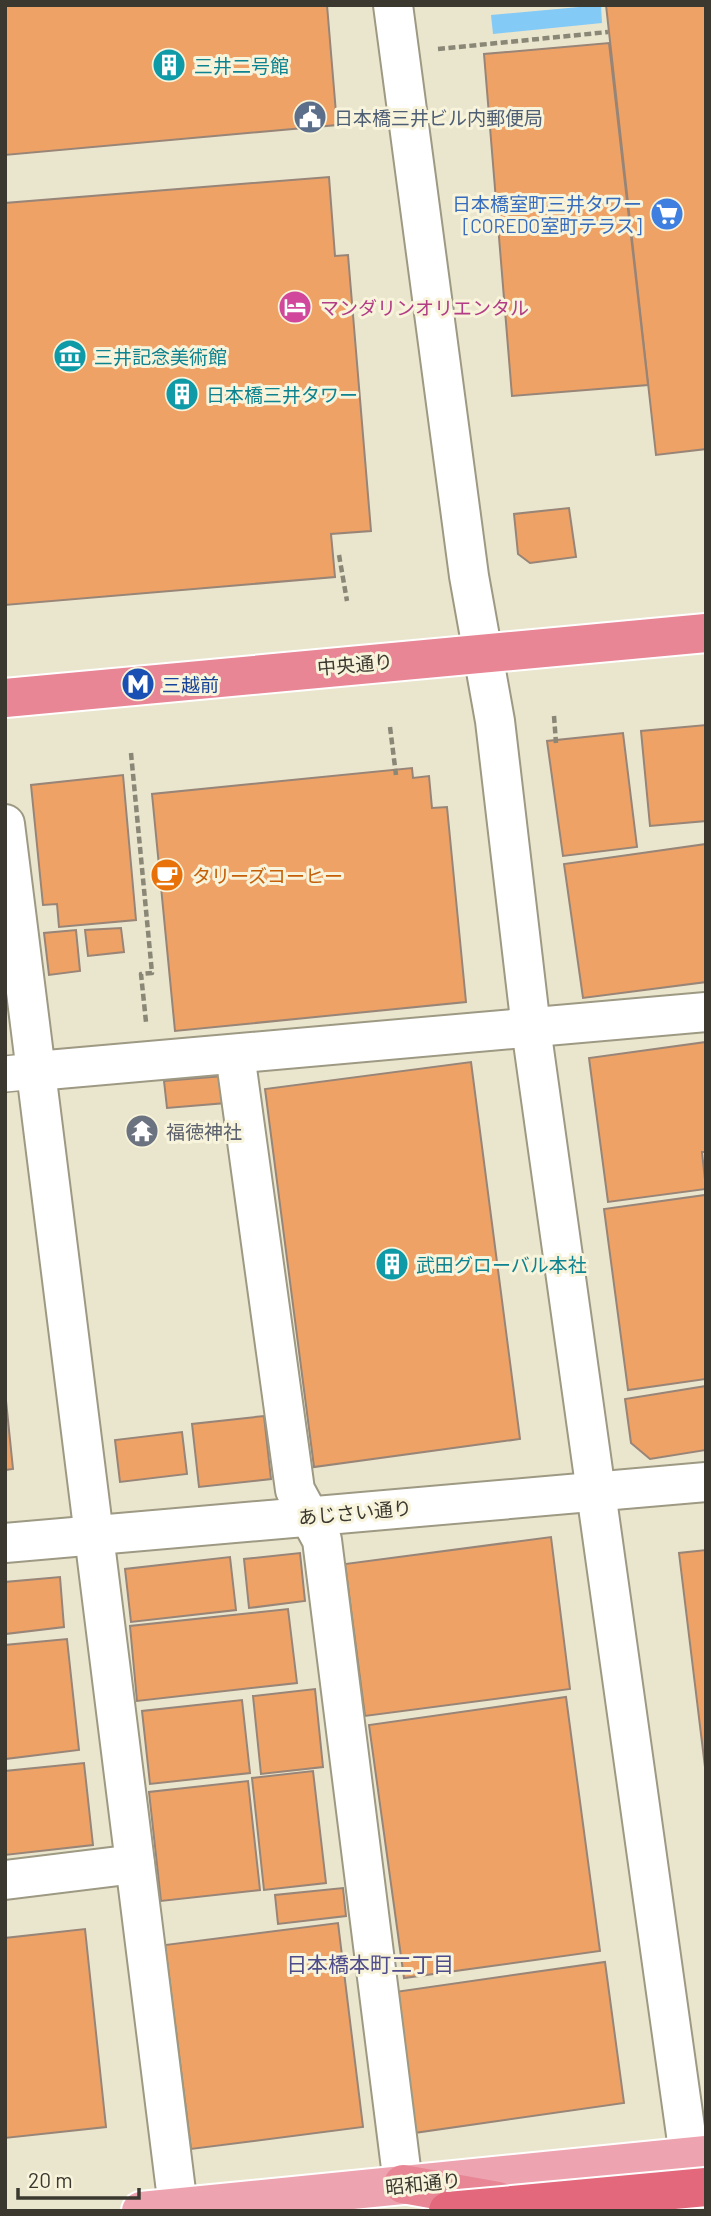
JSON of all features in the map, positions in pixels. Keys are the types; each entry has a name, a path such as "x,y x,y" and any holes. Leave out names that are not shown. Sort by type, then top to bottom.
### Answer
{"highway":[{"name":"中央通り","path":"5,698 706,633"},
{"path":"448,2211 700,2166"},
{"path":"404,2185 558,2211"}],"main road":[{"name":"昭和通り","path":"141,2211 404,2185 700,2166"}],"street":[{"path":"393,5 469,576 495,721 531,1028 596,1492 700,2166"},
{"path":"5,824 21,1073 94,1535 178,2207"},
{"path":"21,1073 706,1012"},
{"path":"235,1054 295,1490 322,1540 404,2185"},
{"name":"あじさい通り","path":"5,1543 706,1482"},
{"path":"5,1880 135,1864"}],"path":[{"path":"435,49 608,32"},
{"path":"339,555 347,601"},
{"path":"554,716 556,743"},
{"path":"390,727 396,775"},
{"path":"131,753 152,973 141,974 150,1062"}],"water":[{"path":"601,5 602,23 493,34 491,15"}],"building":[{"name":"三井二号館","path":"5,5 327,5 337,125 5,155"},
{"name":"日本橋室町三井タワー [COREDO室町テラス]","path":"606,5 706,5 706,449 656,455"},
{"path":"609,43 648,385 512,396 484,54"},
{"name":"日本橋三井タワー","path":"329,177 335,256 348,255 371,531 331,534 335,577 5,605 5,203"},
{"path":"569,508 576,557 530,563 518,554 514,514"},
{"path":"706,725 706,821 650,826 641,731"},
{"path":"623,733 637,847 563,856 547,741"},
{"path":"412,768 413,778 429,776 432,808 447,807 466,1002 175,1031 152,794"},
{"path":"123,775 136,920 59,927 57,904 43,905 31,785"},
{"path":"706,844 706,982 583,998 564,864"},
{"path":"121,928 124,952 88,956 85,930"},
{"path":"76,930 80,971 49,975 44,933"},
{"path":"706,1042 706,1152 702,1152 706,1189 608,1202 589,1058"},
{"name":"武田グローバル本社","path":"471,1062 520,1439 314,1467 265,1089"},
{"path":"224,1076 226,1103 167,1108 164,1081"},
{"path":"705,1195 706,1379 628,1390 604,1209"},
{"path":"706,1386 706,1450 650,1459 631,1443 625,1399"},
{"path":"5,1391 13,1469 5,1470"},
{"path":"264,1416 271,1479 199,1487 192,1424"},
{"path":"182,1432 187,1474 120,1482 115,1440"},
{"path":"551,1537 570,1689 365,1716 345,1564"},
{"path":"706,1550 706,1767 705,1767 679,1553"},
{"path":"300,1553 305,1601 249,1608 244,1559"},
{"path":"230,1557 236,1610 131,1622 125,1569"},
{"path":"60,1577 64,1627 5,1634 5,1582"},
{"path":"288,1609 297,1683 137,1701 130,1626"},
{"path":"67,1639 79,1750 5,1759 5,1645"},
{"path":"315,1689 323,1767 261,1774 253,1696"},
{"path":"566,1697 600,1951 404,1978 369,1725"},
{"path":"242,1700 250,1773 150,1784 142,1711"},
{"path":"84,1763 93,1845 5,1855 5,1771"},
{"path":"313,1771 326,1883 264,1890 252,1778"},
{"path":"248,1781 260,1890 161,1901 149,1792"},
{"path":"343,1888 346,1916 278,1924 275,1895"},
{"path":"338,1923 363,2127 191,2149 165,1945"},
{"path":"85,1929 106,2127 5,2138 5,1938"},
{"path":"605,1962 624,2103 414,2133 395,1992"}],"place":[{"name":"三井二号館","path":"169,65"},
{"name":"日本橋三井ビル内郵便局","path":"310,117"},
{"name":"日本橋室町三井タワー [COREDO室町テラス]","path":"667,214"},
{"name":"マンダリンオリエンタル","path":"295,307"},
{"name":"三井記念美術館","path":"70,356"},
{"name":"日本橋三井タワー","path":"182,394"},
{"name":"三越前","path":"138,684"},
{"name":"タリーズコーヒー","path":"167,875"},
{"name":"福徳神社","path":"142,1131"},
{"name":"武田グローバル本社","path":"392,1264"}],"district":[{"name":"日本橋本町二丁目","path":"370,1963"}]}
